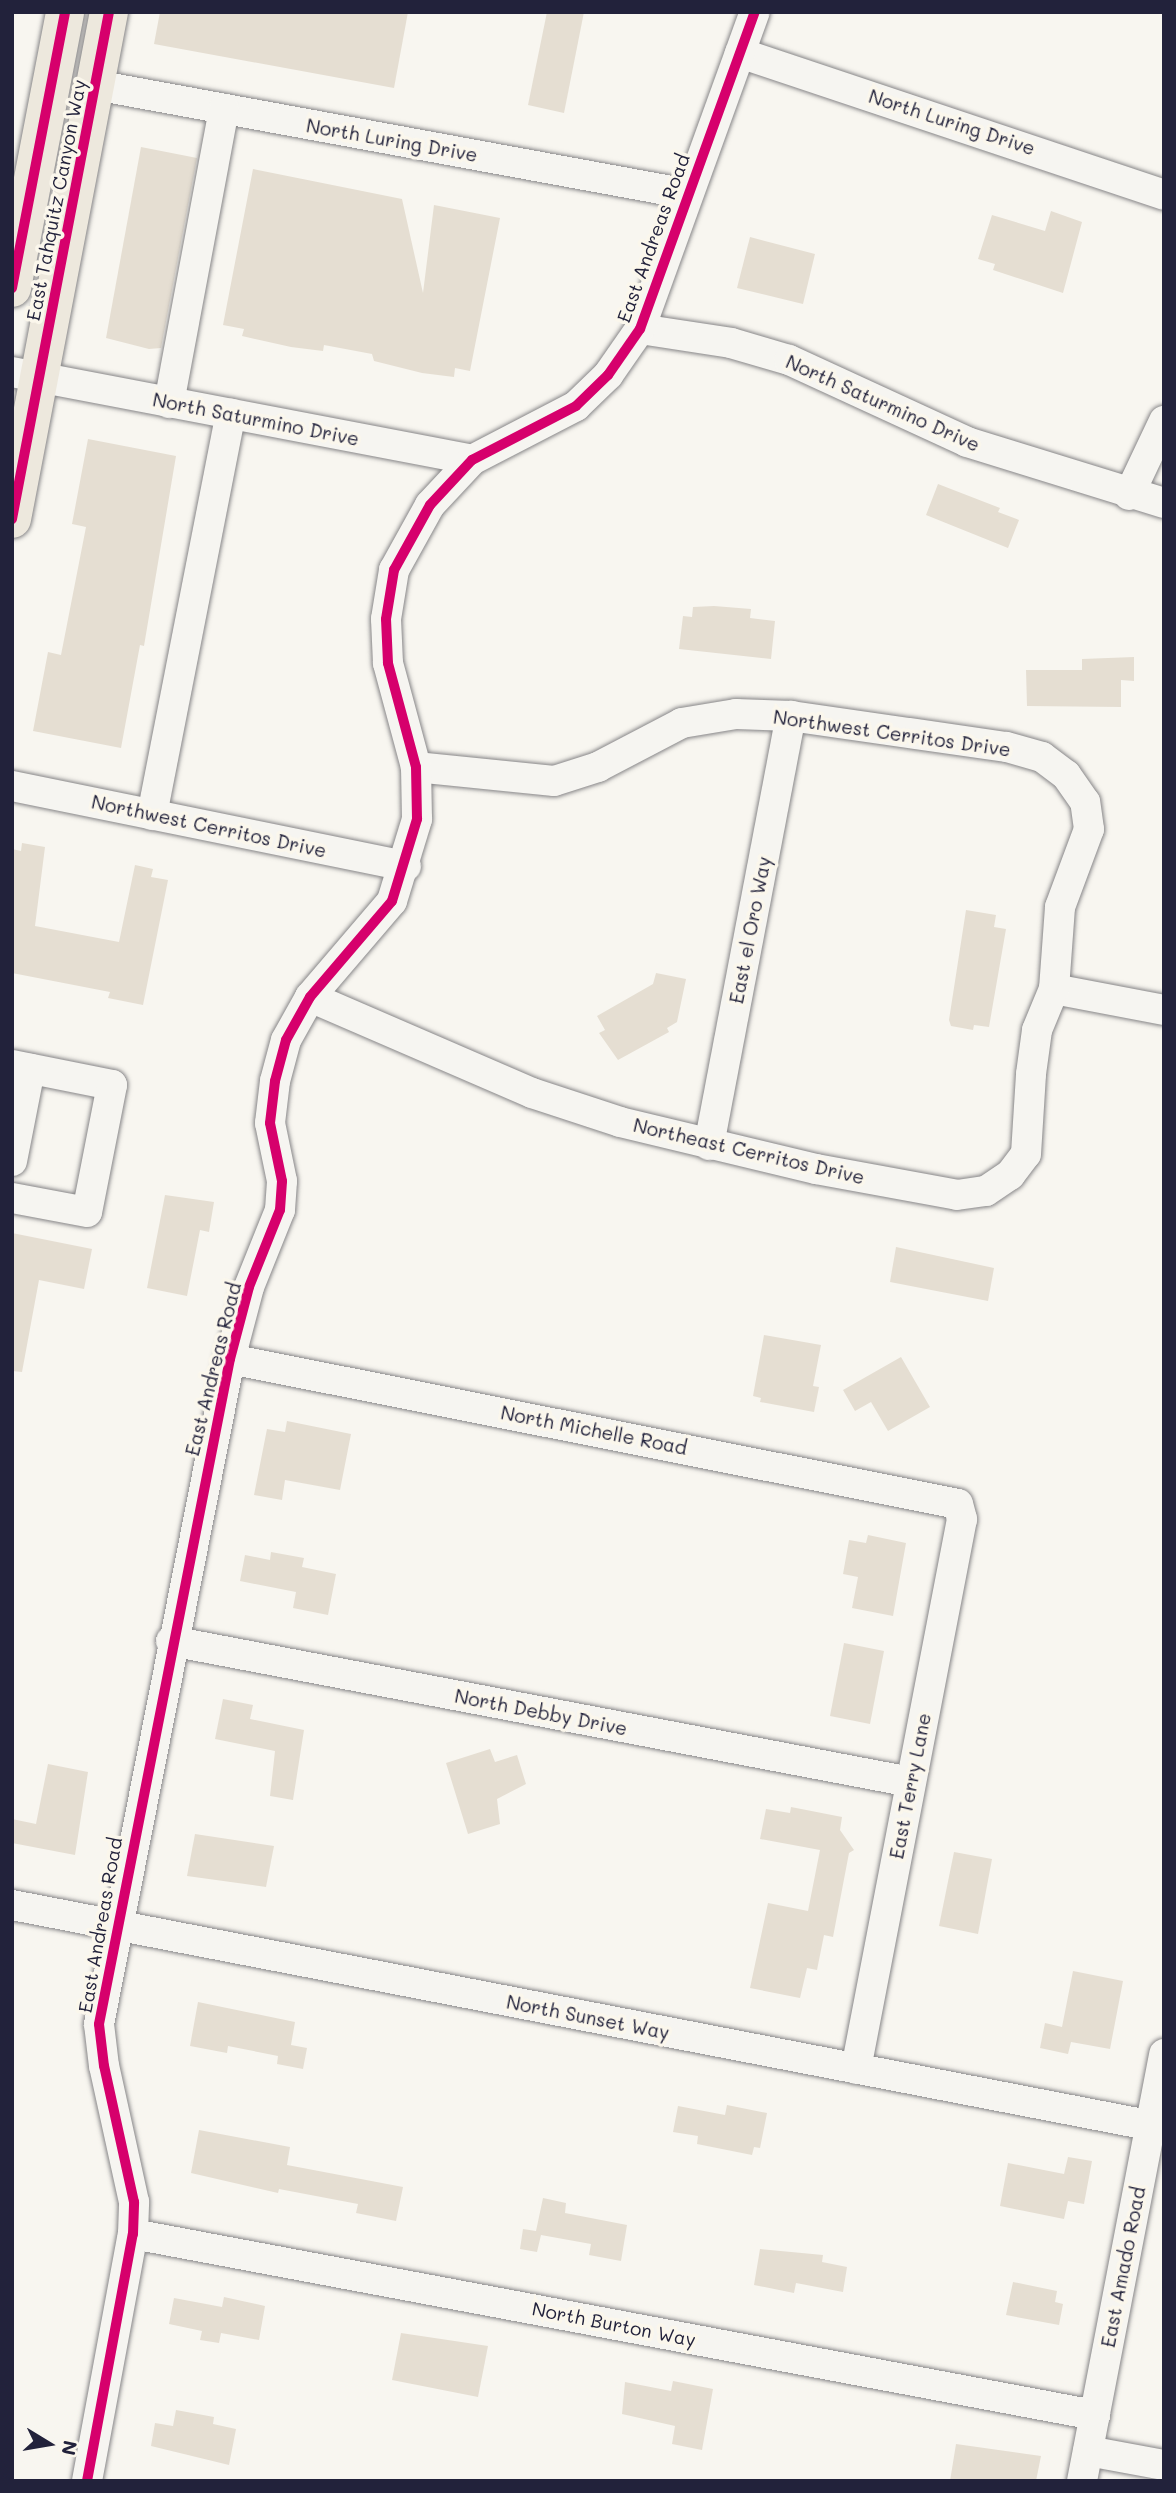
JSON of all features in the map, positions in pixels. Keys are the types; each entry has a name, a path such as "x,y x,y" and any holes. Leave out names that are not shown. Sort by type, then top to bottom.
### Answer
{"main road":[{"name":"East Tahquitz Canyon Way","path":"12,288 65,12"},
{"name":"East Tahquitz Canyon Way","path":"12,519 26,375 110,12"}],"street":[{"name":"East Andreas Road","path":"87,2481 133,2234 134,2202 104,2066 99,2024 171,1641 230,1359 249,1287 280,1210 282,1181 270,1123 275,1081 286,1040 310,997 392,901 405,866 417,819 416,767 388,663 386,619 394,570 430,505 472,460 576,405 608,375 640,329 755,12"},
{"name":"North Luring Drive","path":"740,53 1164,195"},
{"name":"North Luring Drive","path":"95,85 688,194"},
{"path":"169,402 224,109"},
{"name":"North Saturmino Drive","path":"640,329 731,343 789,360 967,442 1129,495 1164,503"},
{"name":"North Saturmino Drive","path":"26,375 472,460"},
{"path":"152,815 231,414"},
{"path":"1129,495 1164,421"},
{"name":"Northwest Cerritos Drive","path":"416,767 554,781 598,767 682,723 736,714 791,716 1006,747 1042,757 1066,775 1085,802 1089,829 1060,907 1054,989"},
{"name":"East el Oro Way","path":"709,1145 791,716"},
{"name":"Northwest Cerritos Drive","path":"12,786 405,866"},
{"path":"1054,989 1164,1010"},
{"name":"Northeast Cerritos Drive","path":"310,997 532,1093 709,1145 957,1195 986,1191 1010,1175 1026,1154 1037,1030 1054,989"},
{"path":"12,1161 21,1067 112,1085 87,1212 12,1198"},
{"name":"North Michelle Road","path":"230,1359 958,1504"},
{"name":"East Terry Lane","path":"856,2069 961,1519 958,1504"},
{"name":"North Debby Drive","path":"171,1641 911,1782"},
{"name":"North Sunset Way","path":"12,1905 1157,2127"},
{"name":"East Amado Road","path":"1082,2481 1157,2127 1164,2054"},
{"name":"North Burton Way","path":"133,2234 1095,2415"},
{"path":"1088,2451 1164,2465"}],"building":[{"path":"160,12 408,12 394,88 154,44"},
{"path":"547,12 584,12 564,113 528,105"},
{"path":"141,147 197,158 161,348 149,349 106,338"},
{"path":"253,169 402,199 423,293 434,205 500,218 470,371 455,368 454,377 422,373 374,361 372,354 324,345 323,351 291,347 242,336 244,329 223,325"},
{"path":"1051,211 1082,222 1063,293 993,270 995,264 978,259 992,215 1045,231"},
{"path":"750,237 815,254 803,304 737,288"},
{"path":"88,439 176,456 144,646 140,645 121,748 33,731 48,652 61,655 86,527 72,524"},
{"path":"938,484 1000,508 998,512 1019,520 1008,548 926,515"},
{"path":"693,607 751,609 750,618 775,621 771,659 679,649 683,616 692,617"},
{"path":"1134,657 1134,681 1121,680 1121,707 1027,706 1026,670 1082,670 1082,659"},
{"path":"22,843 45,847 35,926 119,942 135,865 153,869 151,877 168,880 143,1005 108,998 110,992 12,973 12,849 21,851"},
{"path":"966,910 996,915 994,927 1006,929 989,1027 974,1025 973,1030 951,1026 949,1020"},
{"path":"656,973 686,979 677,1022 667,1028 669,1032 618,1060 599,1033 605,1030 597,1016 653,984"},
{"path":"165,1195 214,1202 209,1232 200,1230 187,1296 147,1288"},
{"path":"12,1233 92,1249 84,1289 39,1280 22,1372 12,1371"},
{"path":"896,1247 994,1268 988,1301 890,1282"},
{"path":"764,1335 821,1345 813,1386 819,1387 814,1412 760,1402 761,1398 753,1396"},
{"path":"901,1357 930,1407 888,1431 871,1402 855,1411 843,1390"},
{"path":"287,1421 351,1434 340,1490 285,1480 282,1500 254,1495 267,1429 285,1432"},
{"path":"868,1535 906,1543 893,1616 852,1608 858,1577 843,1574 849,1540 866,1543"},
{"path":"271,1552 304,1558 302,1567 336,1574 328,1615 293,1608 296,1592 240,1581 245,1555 270,1560"},
{"path":"844,1643 884,1651 870,1724 830,1716"},
{"path":"223,1699 253,1705 250,1719 304,1730 293,1800 270,1796 275,1751 215,1739"},
{"path":"490,1749 495,1762 517,1755 526,1784 497,1799 500,1824 468,1834 446,1763"},
{"path":"48,1764 88,1772 75,1855 12,1843 12,1819 36,1824"},
{"path":"791,1807 842,1817 840,1830 854,1850 849,1853 833,1937 824,1935 817,1970 807,1968 800,1998 750,1988 768,1903 808,1911 820,1850 760,1839 766,1809 790,1813"},
{"path":"195,1834 274,1846 266,1887 187,1876"},
{"path":"954,1852 992,1859 978,1934 939,1926"},
{"path":"1073,1971 1123,1981 1110,2049 1071,2042 1068,2054 1040,2048 1045,2023 1062,2027"},
{"path":"198,2002 295,2022 291,2045 307,2048 303,2069 277,2064 278,2056 228,2046 227,2053 190,2046"},
{"path":"727,2105 767,2113 760,2148 754,2147 752,2155 697,2144 698,2136 673,2132 678,2106 725,2115"},
{"path":"199,2130 290,2147 287,2165 403,2187 396,2221 356,2213 358,2204 279,2189 278,2193 191,2173"},
{"path":"1068,2157 1092,2161 1084,2204 1068,2201 1064,2219 1000,2206 1008,2163 1064,2174"},
{"path":"543,2198 566,2203 565,2213 627,2225 621,2261 589,2255 591,2244 541,2235 537,2252 520,2249 523,2229 536,2231"},
{"path":"760,2249 823,2255 822,2262 847,2267 843,2292 796,2283 794,2293 754,2285"},
{"path":"1013,2282 1057,2291 1055,2302 1063,2304 1059,2325 1006,2315"},
{"path":"224,2297 265,2306 259,2340 221,2333 219,2343 200,2340 202,2331 169,2324 174,2298 222,2307"},
{"path":"401,2333 488,2346 478,2397 392,2380"},
{"path":"673,2381 713,2389 702,2450 672,2444 675,2426 622,2414 625,2382 671,2391"},
{"path":"176,2410 214,2417 213,2424 236,2429 229,2465 151,2446 155,2423 173,2426"},
{"path":"956,2444 1041,2456 1036,2481 950,2481"}],"cycle path":[{"path":"12,288 65,12"},
{"path":"12,519 109,12"},
{"path":"87,2481 133,2234 134,2202 104,2066 99,2024 230,1359 249,1287 280,1210 282,1181 270,1123 275,1081 286,1040 310,997 392,901 417,819 416,767 388,663 386,619 394,570 430,505 472,460 576,406 608,375 640,329 755,12"}]}
